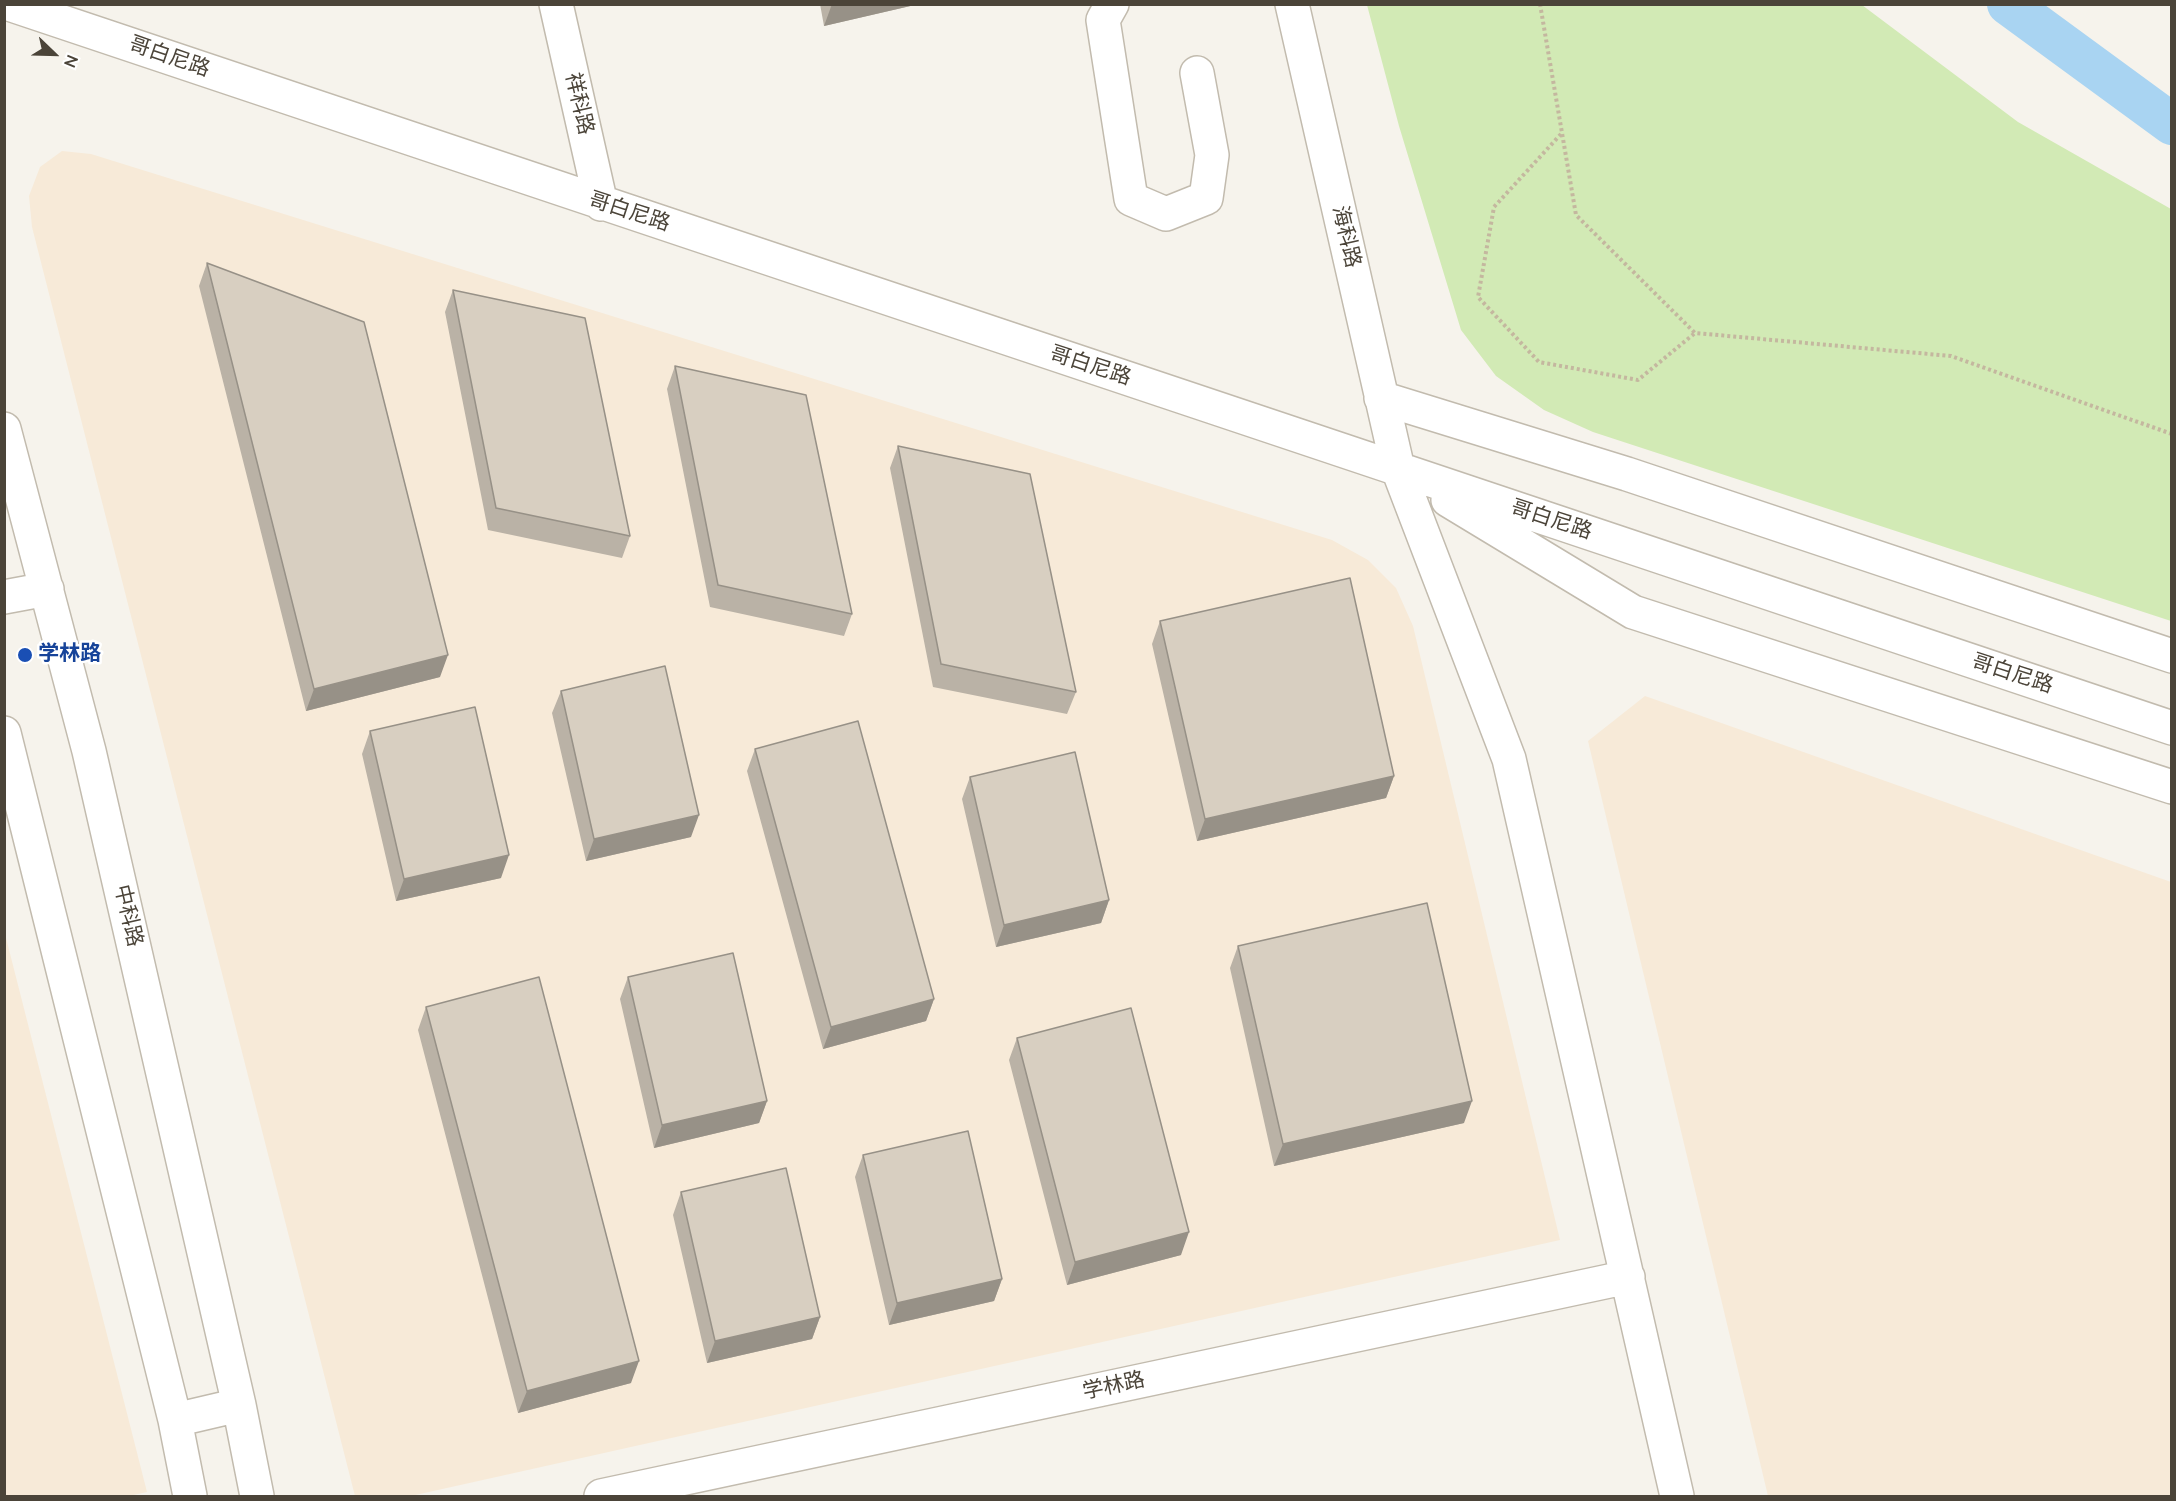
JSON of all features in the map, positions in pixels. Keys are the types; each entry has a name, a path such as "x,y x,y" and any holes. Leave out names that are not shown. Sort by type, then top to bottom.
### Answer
{"street":[{"name":"哥白尼路","path":"9,4 2172,728"},
{"name":"祥科路","path":"556,4 601,204"},
{"path":"1112,4 1103,20 1131,199 1166,214 1206,198 1212,156 1197,73"},
{"name":"海科路","path":"1292,4 1398,469 1509,759 1677,1497"},
{"path":"1382,398 1626,474 2172,656"},
{"name":"中科路","path":"4,429 89,751 239,1405 257,1497"},
{"path":"1398,469 1633,612 2172,787"},
{"path":"4,597 47,589"},
{"path":"4,733 175,1420 190,1497"},
{"name":"学林路","path":"601,1497 1628,1277"},
{"path":"175,1420 239,1405"}],"path":[{"path":"1540,4 1576,215 1695,333 1951,356 2172,434"},
{"path":"1562,133 1494,207 1478,297 1539,362 1638,380 1695,333"}],"shaded area":[{"path":"62,151 91,154 1332,540 1368,560 1396,588 1413,626 1560,1240 411,1496 355,1496 32,227 29,196 40,167"},
{"path":"1645,696 2171,882 2171,1496 1768,1496 1588,741"},
{"path":"4,930 147,1492 129,1496 5,1496"}],"green space":[{"path":"1367,5 1862,5 2018,122 2171,209 2171,621 1593,432 1544,410 1496,376 1461,330 1399,126"}],"building":[{"path":"207,263 364,322 448,655 314,689"},
{"path":"453,290 585,318 630,536 496,508"},
{"path":"675,366 806,395 852,614 718,585"},
{"path":"898,446 1030,474 1076,692 941,664"},
{"path":"1350,578 1394,776 1205,819 1160,621"},
{"path":"665,666 699,815 594,839 561,691"},
{"path":"475,707 509,855 404,879 370,731"},
{"path":"858,721 934,999 831,1027 755,749"},
{"path":"1075,752 1109,900 1004,925 970,777"},
{"path":"1427,903 1472,1101 1283,1144 1238,946"},
{"path":"733,953 767,1101 662,1125 628,977"},
{"path":"539,977 639,1361 527,1391 426,1007"},
{"path":"1131,1008 1189,1232 1075,1262 1017,1038"},
{"path":"968,1131 1002,1279 897,1303 863,1155"},
{"path":"786,1168 820,1317 715,1341 681,1192"}],"waterway":[{"path":"2008,4 2172,124"}],"place":[{"name":"学林路","path":"25,655"}]}
